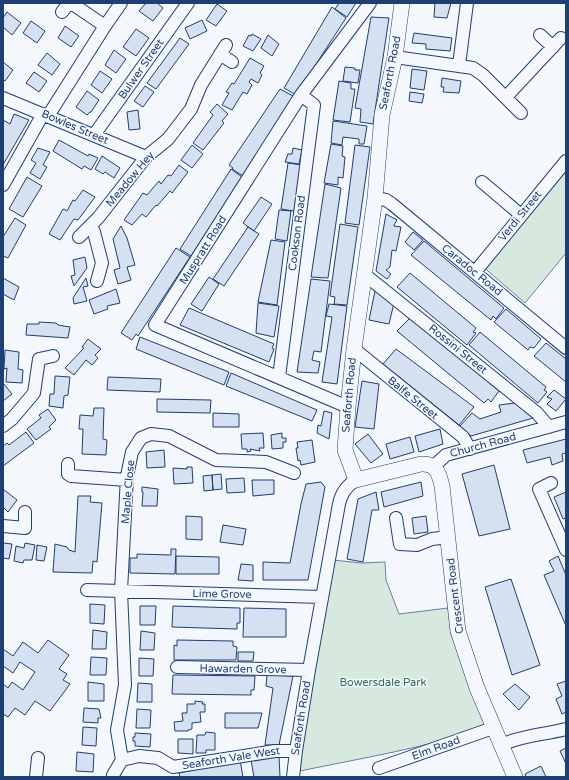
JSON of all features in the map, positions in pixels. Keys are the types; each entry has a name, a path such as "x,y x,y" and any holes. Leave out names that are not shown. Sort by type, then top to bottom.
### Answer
{"main road":[{"name":"Seaforth Road","path":"356,480 345,450 348,407 354,349 375,198 382,116 395,56 402,3"},
{"path":"356,480 415,465 426,464 434,466"},
{"name":"Crescent Road","path":"434,466 439,473 442,486 458,631 477,688 515,777"}],"street":[{"path":"3,184 6,172 121,3"},
{"name":"Bulwer Street","path":"94,135 188,3"},
{"name":"Muspratt Road","path":"348,407 155,325 301,95 370,3"},
{"path":"459,65 467,3"},
{"path":"67,6 105,26"},
{"path":"506,97 557,42 540,35"},
{"name":"Meadow Hey","path":"79,237 92,226 146,156 168,138 191,109 201,85 223,50 232,62"},
{"path":"395,56 459,65 476,70 506,97 521,113"},
{"name":"Cookson Road","path":"279,377 314,106 301,95"},
{"name":"Bowles Street","path":"3,98 146,156"},
{"name":"Verdi Street","path":"475,272 566,161"},
{"path":"482,182 521,215"},
{"name":"Caradoc Road","path":"375,198 386,200 392,204 566,348"},
{"path":"92,226 102,263 97,281"},
{"name":"Rossini Street","path":"364,274 537,413 549,427"},
{"name":"Balfe Street","path":"354,349 463,437 470,449"},
{"path":"3,426 12,419 34,393 39,359 53,356"},
{"name":"Church Road","path":"434,466 446,455 566,422"},
{"name":"Maple Close","path":"121,591 127,480 132,452 141,438 151,434 169,436 216,460 266,462 294,473"},
{"path":"68,464 68,474 71,476 127,480"},
{"name":"Seaforth Road","path":"293,777 309,670 340,498 347,487 356,480"},
{"path":"551,484 539,489 566,550"},
{"path":"3,526 25,528 25,512"},
{"path":"396,518 400,544 417,545 432,539 448,537"},
{"name":"Lime Grove","path":"87,590 322,597"},
{"path":"113,777 112,774 122,760 117,730 125,685 121,591"},
{"name":"Hawarden Grove","path":"177,668 309,670"},
{"name":"Elm Road","path":"379,768 493,728"},
{"path":"501,745 516,738 541,735 566,729"},
{"name":"Seaforth Vale West","path":"122,760 139,756 158,758 175,772 276,750 296,751"},
{"path":"36,777 38,758"}],"green space":[{"path":"566,165 566,253 525,303 481,265"},
{"name":"Bowersdale Park","path":"333,560 361,563 385,562 386,580 399,614 448,608 451,634 486,727 417,747 300,771 300,752"}],"building":[{"path":"146,3 157,3 163,8 153,21 139,11"},
{"path":"339,3 356,3 347,17 335,9"},
{"path":"435,3 451,3 447,18 434,17"},
{"path":"217,4 227,11 216,26 206,20"},
{"path":"332,7 346,18 296,95 284,88"},
{"path":"7,12 21,23 12,35 3,27 3,18"},
{"path":"371,17 389,18 373,124 360,122 361,109 355,108"},
{"path":"202,20 207,31 190,39 185,28"},
{"path":"31,21 45,31 37,43 23,33"},
{"path":"65,26 79,36 71,47 58,38"},
{"path":"136,29 149,38 136,56 123,47"},
{"path":"414,33 452,38 450,51 426,49 426,44 412,43"},
{"path":"252,34 261,39 253,51 243,46 249,35 251,36"},
{"path":"268,35 279,44 272,56 261,48"},
{"path":"180,38 189,44 156,89 147,83"},
{"path":"114,50 126,59 116,73 105,65"},
{"path":"47,53 60,64 52,75 38,65"},
{"path":"250,58 264,66 260,73 262,75 258,83 251,79 249,82 252,85 247,94 243,92 232,110 222,105 229,93 226,92 232,83 234,84"},
{"path":"3,62 13,70 5,81 3,80"},
{"path":"345,67 360,70 358,83 343,81"},
{"path":"412,69 427,71 424,90 410,88"},
{"path":"100,71 112,79 102,93 91,85"},
{"path":"34,72 47,81 39,92 26,83"},
{"path":"442,78 461,81 459,93 443,92 444,87 441,87"},
{"path":"339,81 351,83 351,89 355,89 350,122 333,120"},
{"path":"145,86 154,92 143,107 134,101"},
{"path":"280,89 295,97 243,176 232,169 233,168 229,165"},
{"path":"87,91 99,100 91,112 87,115 76,107"},
{"path":"410,92 424,94 422,103 409,101"},
{"path":"217,104 228,114 222,121 224,123 203,150 193,143 213,115 210,112"},
{"path":"138,110 140,129 129,130 127,112"},
{"path":"14,114 29,120 4,163 3,120 10,124"},
{"path":"333,121 367,126 364,144 359,144 359,139 343,137 342,145 331,143"},
{"path":"59,140 88,156 89,154 98,158 91,170 84,166 82,169 53,151"},
{"path":"331,144 343,146 342,156 345,157 343,178 338,177 338,185 324,183"},
{"path":"192,145 203,154 192,168 181,160"},
{"path":"355,145 370,147 359,225 345,223"},
{"path":"38,148 50,152 43,165 47,167 40,179 30,173 36,163 31,160"},
{"path":"293,148 302,150 299,164 285,162 288,154 292,154"},
{"path":"102,156 120,168 114,178 105,172 103,174 95,169"},
{"path":"288,163 301,165 294,211 281,209"},
{"path":"179,165 188,172 172,193 170,191 146,217 142,214 132,225 124,220 143,193 147,195 159,181 161,184 168,175 171,176"},
{"path":"231,169 242,177 191,256 180,249"},
{"path":"27,177 42,186 23,217 9,209"},
{"path":"325,184 341,188 328,278 311,277"},
{"path":"83,190 95,197 78,220 74,219 60,240 49,234 63,209 67,211 73,200 75,201"},
{"path":"261,197 272,204 254,231 243,223"},
{"path":"279,210 291,211 287,241 275,239"},
{"path":"386,214 397,220 394,226 401,227 396,251 392,250 390,267 386,270 391,274 387,279 376,271"},
{"path":"15,218 26,225 8,258 3,256 3,237"},
{"path":"340,224 358,227 347,305 334,304 335,297 330,296"},
{"path":"121,226 127,238 135,265 127,267 131,280 118,284 114,270 120,268 113,239"},
{"path":"248,227 259,234 224,286 213,279"},
{"path":"413,232 423,240 414,250 405,242"},
{"path":"271,240 285,242 277,305 258,302"},
{"path":"424,241 504,308 496,319 493,316 491,320 411,255"},
{"path":"176,248 190,257 138,336 136,334 132,340 121,333"},
{"path":"85,257 87,268 74,286 71,276 75,275 73,260"},
{"path":"410,273 476,328 473,332 476,333 467,345 397,287"},
{"path":"209,277 219,284 202,311 191,304"},
{"path":"3,278 19,287 14,300 3,294"},
{"path":"86,278 88,286 83,287 87,301 74,304 73,298"},
{"path":"311,279 330,281 321,352 314,351 312,360 320,362 318,373 297,372"},
{"path":"116,289 120,303 107,306 108,309 94,314 89,300"},
{"path":"375,291 394,303 389,324 369,320"},
{"path":"258,303 279,306 274,337 256,333"},
{"path":"329,304 347,306 337,384 322,382 332,317 326,316"},
{"path":"189,308 274,344 272,348 274,349 269,362 180,325"},
{"path":"506,309 541,339 534,348 530,347 528,350 494,322"},
{"path":"411,317 499,391 491,402 488,399 484,403 397,331"},
{"path":"39,322 56,323 58,325 70,327 68,338 26,335 27,324 39,324"},
{"path":"480,332 546,387 544,390 547,392 538,403 469,345"},
{"path":"140,337 229,372 224,385 136,349"},
{"path":"88,339 101,349 95,355 98,358 92,365 86,360 74,375 65,368 84,348 82,347"},
{"path":"546,343 566,359 566,382 534,356"},
{"path":"396,349 474,407 459,425 383,364"},
{"path":"5,350 19,352 18,369 23,370 22,383 6,382 7,368 4,369"},
{"path":"231,373 317,410 312,421 226,386"},
{"path":"55,376 70,377 68,395 64,396 63,408 49,406 50,394 54,394"},
{"path":"108,377 161,379 160,392 107,390"},
{"path":"362,381 379,384 374,429 355,427"},
{"path":"3,383 12,394 3,401"},
{"path":"554,390 566,399 556,411 547,404 552,399 547,397"},
{"path":"157,399 211,400 210,413 157,412"},
{"path":"515,403 533,418 471,436 460,426 472,413 480,419 501,412 499,405"},
{"path":"94,408 104,408 103,439 107,440 106,455 82,454 83,429 79,429 80,415 93,416"},
{"path":"48,409 56,420 49,427 51,429 36,440 27,429 41,418 39,415"},
{"path":"324,411 332,413 329,439 317,433 318,425 321,426"},
{"path":"213,413 239,414 239,427 213,427"},
{"path":"440,429 443,444 419,452 415,436"},
{"path":"26,432 34,443 3,466 3,446 7,443 9,445"},
{"path":"263,433 264,448 259,448 260,451 250,449 251,451 247,452 247,449 242,449 241,434"},
{"path":"282,433 282,438 286,438 286,442 283,442 283,448 272,449 271,435"},
{"path":"368,434 383,454 371,463 355,444"},
{"path":"410,437 414,452 390,459 386,444"},
{"path":"566,439 566,453 562,454 563,461 552,465 550,457 527,463 523,450"},
{"path":"312,440 315,462 301,465 300,460 298,461 296,448 298,448 297,442"},
{"path":"164,450 165,467 147,468 146,452"},
{"path":"494,465 510,529 479,536 462,474"},
{"path":"187,467 192,467 193,483 174,484 173,468 187,469"},
{"path":"221,474 222,489 213,490 212,475"},
{"path":"212,475 213,490 204,491 203,476"},
{"path":"244,478 245,492 227,493 226,479"},
{"path":"252,480 274,480 274,494 253,496"},
{"path":"321,482 325,487 308,580 263,580 263,562 290,563 306,484"},
{"path":"421,482 423,496 384,507 381,492"},
{"path":"142,487 158,489 157,506 142,506"},
{"path":"3,489 17,500 8,512 3,507"},
{"path":"376,492 379,510 372,510 363,562 347,559 358,499"},
{"path":"566,492 566,518 563,519 554,497"},
{"path":"78,496 91,496 90,502 102,503 97,562 93,561 92,573 53,572 55,544 67,547 69,550 75,552"},
{"path":"186,516 202,517 202,540 186,539"},
{"path":"426,516 428,532 414,534 412,518"},
{"path":"223,525 246,529 243,545 220,542"},
{"path":"3,543 12,544 9,559 3,558"},
{"path":"25,543 35,545 32,560 24,560 23,563 14,561 16,546 24,548"},
{"path":"37,545 47,547 44,561 36,560"},
{"path":"171,549 176,549 175,574 130,573 130,558 137,558 137,554 171,555"},
{"path":"176,556 219,557 219,574 176,574"},
{"path":"558,556 566,575 566,626 544,575 554,571 549,561"},
{"path":"241,564 253,565 253,581 238,580"},
{"path":"511,579 540,665 512,675 485,587"},
{"path":"90,604 105,605 104,624 90,623"},
{"path":"140,606 156,606 155,625 140,625"},
{"path":"173,606 240,608 240,623 237,623 237,629 172,627"},
{"path":"244,608 286,609 286,637 243,637"},
{"path":"93,630 107,632 106,649 92,649"},
{"path":"141,631 155,633 154,650 140,650"},
{"path":"48,640 69,655 59,669 67,674 63,680 70,684 50,711 35,701 25,715 15,708 8,717 3,714 3,684 8,688 12,682 23,690 35,672 20,662 13,673 3,666 3,649 13,656 23,642 38,653"},
{"path":"177,640 233,641 233,646 237,647 236,660 174,660 174,645 177,646"},
{"path":"238,652 254,652 253,661 238,661"},
{"path":"91,657 107,658 106,675 90,675"},
{"path":"139,658 154,659 153,676 139,676"},
{"path":"173,675 255,676 254,690 251,690 251,695 172,694"},
{"path":"267,675 293,676 279,745 265,745 273,688 266,686"},
{"path":"566,681 566,712 562,714 556,699 562,696 557,684"},
{"path":"88,682 104,684 104,701 88,701"},
{"path":"138,683 152,684 152,702 137,702"},
{"path":"515,684 530,697 519,710 503,694"},
{"path":"195,701 203,702 202,704 205,704 205,712 200,712 201,722 192,723 192,729 188,731 175,731 174,722 183,721 182,713 187,713 187,704 195,704"},
{"path":"84,708 99,709 101,718 98,718 98,723 83,722"},
{"path":"137,709 151,710 150,728 136,728"},
{"path":"225,713 262,713 258,728 225,728"},
{"path":"83,727 97,728 96,746 82,745"},
{"path":"206,732 215,733 215,750 206,750 206,753 196,753 197,735 205,735"},
{"path":"135,733 151,734 150,747 135,746 133,737 135,737"},
{"path":"178,739 193,739 193,754 178,753"},
{"path":"566,748 566,764 560,751"},
{"path":"77,752 94,754 93,772 76,771"},
{"path":"279,756 280,777 254,777 251,760"},
{"path":"240,760 243,777 180,777 179,773"},
{"path":"541,766 546,777 526,777 525,774"}]}
